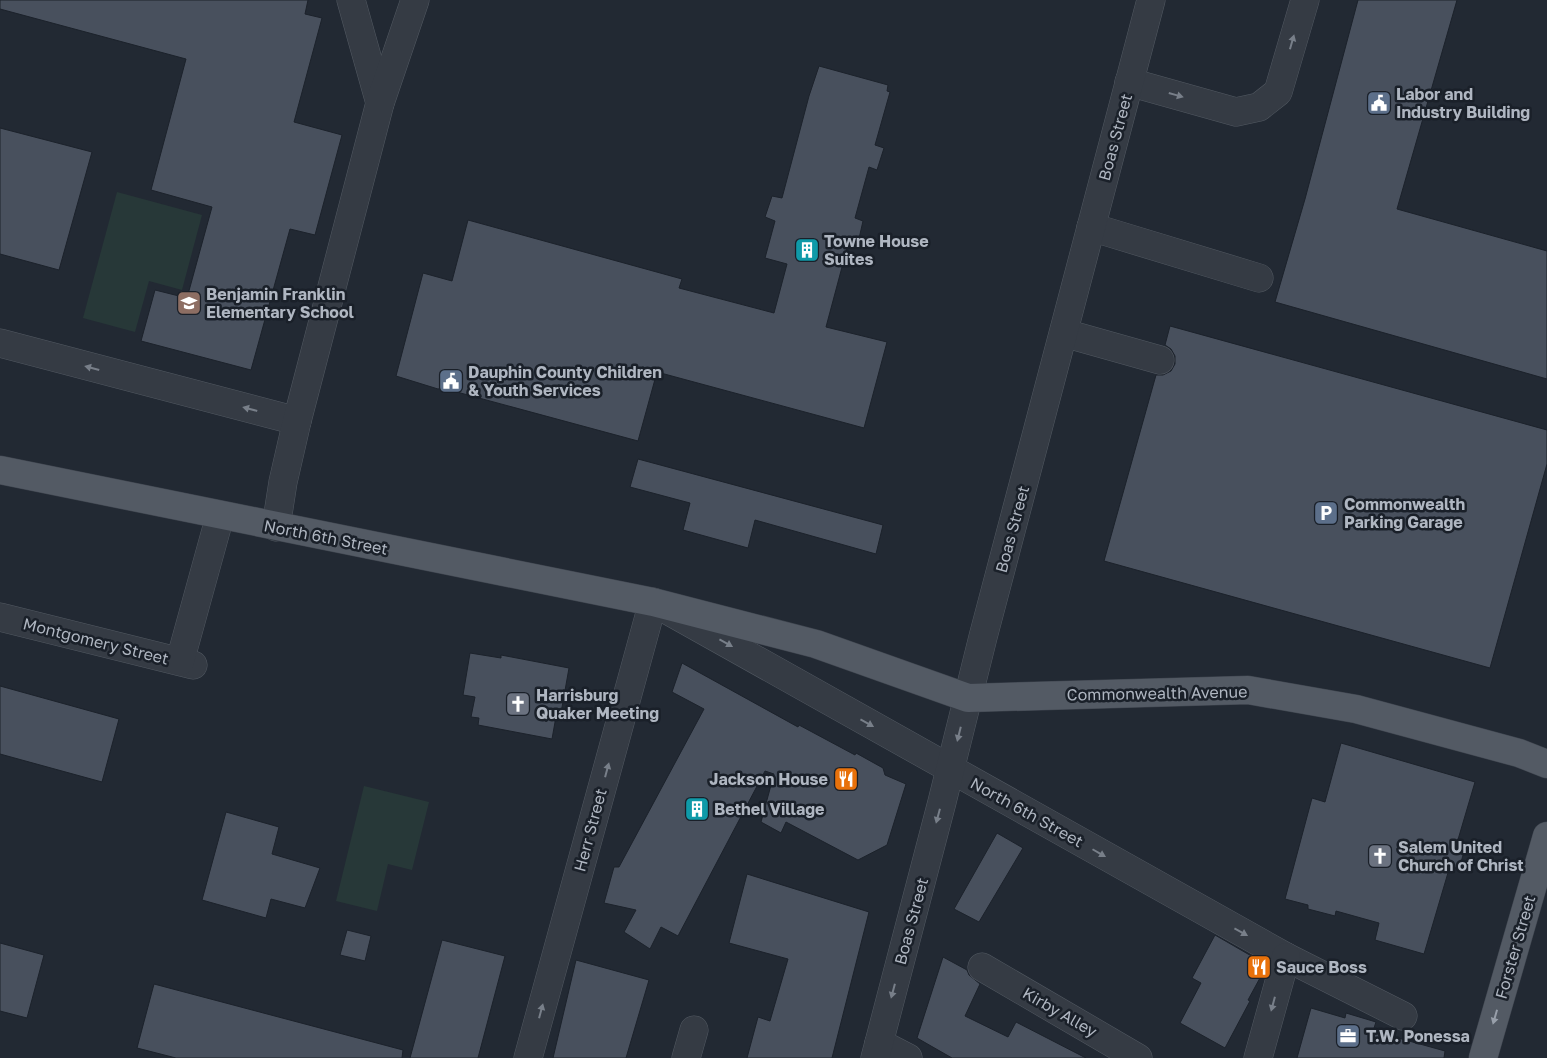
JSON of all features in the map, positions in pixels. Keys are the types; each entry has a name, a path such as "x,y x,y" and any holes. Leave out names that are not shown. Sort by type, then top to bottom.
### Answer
{"main road":[{"name":"North 6th Street","path":"0,470 653,602 816,644 968,698"},
{"name":"Commonwealth Avenue","path":"968,698 1248,690 1356,709 1519,753 1547,764"},
{"name":"Forster Street","path":"1483,1058 1547,836"}],"street":[{"path":"351,0 380,103"},
{"path":"276,527 282,482 380,103 415,0"},
{"name":"Boas Street","path":"877,1051 985,628 1151,0"},
{"path":"1129,82 1236,112 1259,107 1278,92 1305,0"},
{"path":"1092,227 1259,278"},
{"path":"1064,333 1160,360"},
{"path":"0,343 297,421"},
{"name":"Montgomery Street","path":"0,617 186,663 220,516"},
{"name":"North 6th Street","path":"653,602 1286,957 1403,1016"},
{"name":"Herr Street","path":"528,1058 653,602"},
{"path":"1258,1058 1286,957"},
{"name":"Kirby Alley","path":"982,967 1138,1058"},
{"path":"686,1058 694,1030"},
{"path":"877,1051 908,1058"}],"shaded area":[{"path":"117,192 202,215 182,290 149,281 135,332 83,318"},
{"path":"364,786 429,802 412,870 388,864 377,911 336,901"}],"building":[{"path":"0,0 308,0 305,14 322,18 294,122 342,135 315,235 290,229 251,370 141,341 155,290 187,298 212,207 151,190 186,59 0,9"},
{"name":"Labor and Industry Building","path":"1358,0 1457,0 1397,209 1547,251 1547,379 1275,302 1305,199"},
{"path":"819,66 888,85 887,91 890,92 875,145 884,148 877,170 869,167 855,218 863,221 858,243 849,241 826,327 887,342 864,428 657,372 638,441 442,388 438,389 396,376 423,273 452,281 468,220 682,279 679,288 774,313 787,264 765,258 775,221 765,217 772,196 782,198 809,96"},
{"path":"0,128 92,152 59,270 0,254"},
{"name":"Commonwealth Parking Garage","path":"1170,326 1547,430 1547,464 1490,668 1104,561 1156,375 1163,375 1171,371 1175,364 1175,356 1171,349 1165,345"},
{"path":"638,459 883,525 876,554 755,520 748,548 683,530 690,503 630,487"},
{"name":"Harrisburg Quaker Meeting","path":"470,653 501,658 501,655 569,668 561,713 557,711 552,739 478,725 479,718 471,717 475,697 463,695"},
{"name":"Bethel Village","path":"682,663 798,727 799,725 855,755 856,753 883,768 885,775 906,784 887,845 858,860 786,822 781,833 761,822 774,774 765,771 678,936 661,927 650,949 624,932 636,910 604,903 614,867 619,867 704,709 672,692"},
{"path":"0,686 119,719 102,782 0,754"},
{"name":"Salem United Church of Christ","path":"1341,743 1475,782 1457,843 1466,845 1459,869 1450,866 1424,954 1375,940 1379,923 1336,911 1335,916 1308,909 1308,905 1285,899 1312,798 1325,802"},
{"path":"226,812 279,827 272,854 320,868 305,908 271,899 266,918 202,900"},
{"path":"997,833 1023,848 979,922 954,909"},
{"path":"747,874 869,912 832,1058 747,1058 758,1017 770,1021 788,959 729,943"},
{"path":"347,930 371,936 365,961 340,955"},
{"path":"1215,935 1267,965 1225,1048 1180,1023 1201,983 1192,978"},
{"path":"442,940 505,956 478,1058 410,1058"},
{"path":"0,943 44,955 27,1018 0,1011"},
{"path":"943,957 967,970 969,975 980,984 965,1016 1008,1037 1016,1022 1086,1058 952,1058 917,1038"},
{"path":"576,960 649,980 626,1058 553,1058"},
{"path":"154,984 403,1050 402,1058 176,1058 137,1048"},
{"name":"T.W. Ponessa","path":"1311,1008 1345,1018 1346,1013 1376,1022 1373,1031 1445,1051 1444,1058 1297,1058"}],"place":[{"name":"Labor and Industry Building","path":"1379,103"},
{"name":"Towne House Suites","path":"807,250"},
{"name":"Benjamin Franklin Elementary School","path":"189,303"},
{"name":"Dauphin County Children & Youth Services","path":"451,381"},
{"name":"Commonwealth Parking Garage","path":"1326,513"},
{"name":"Harrisburg Quaker Meeting","path":"518,704"},
{"name":"Jackson House","path":"846,779"},
{"name":"Bethel Village","path":"697,809"},
{"name":"Salem United Church of Christ","path":"1380,856"},
{"name":"Sauce Boss","path":"1259,967"},
{"name":"T.W. Ponessa","path":"1348,1036"}]}
